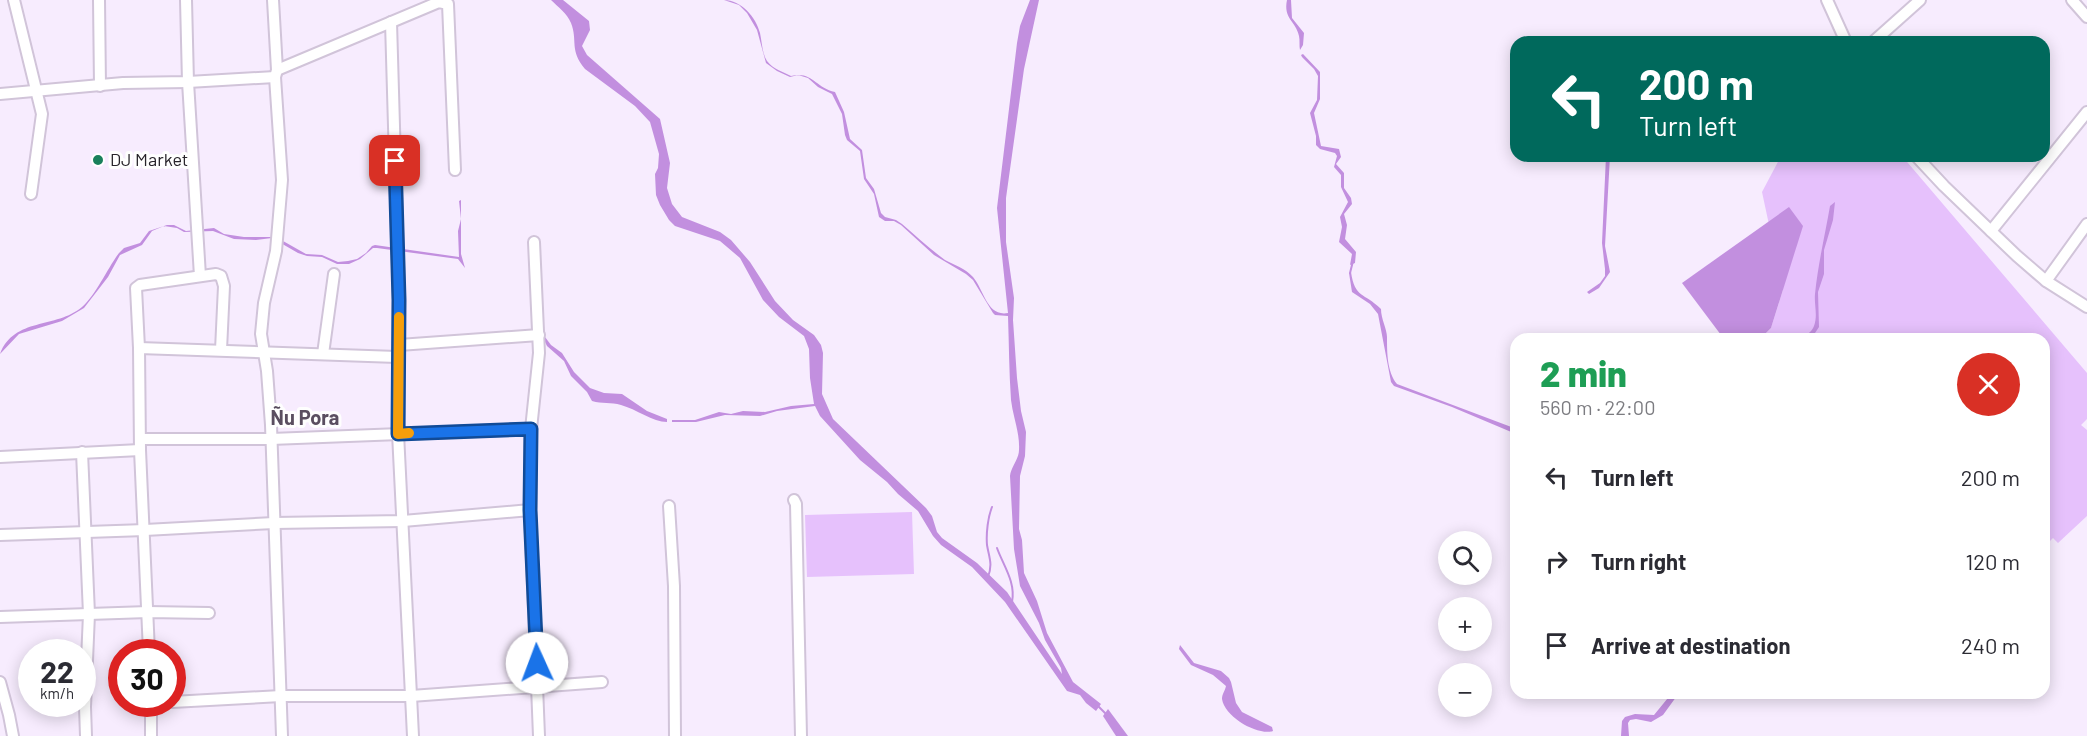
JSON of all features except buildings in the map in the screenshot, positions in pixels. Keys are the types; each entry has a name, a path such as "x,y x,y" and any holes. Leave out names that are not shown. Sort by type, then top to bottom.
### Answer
{"street":[{"path":"14,0 42,114 31,194"},
{"path":"99,0 100,86"},
{"path":"186,0 188,82 200,276"},
{"path":"273,0 282,180 276,251 264,303 262,324 271,439 282,736"},
{"path":"1827,0 1843,36"},
{"path":"1880,36 1920,0"},
{"path":"2072,0 2087,17"},
{"path":"0,94 123,83 188,82 276,74 439,2 448,4 455,170"},
{"path":"391,22 399,345 397,357 398,434 413,736"},
{"path":"2050,157 2087,112"},
{"path":"1922,162 1990,231 2046,281 2087,307"},
{"path":"1990,231 2046,162"},
{"path":"2046,281 2087,224"},
{"path":"534,242 540,353 531,429 530,510 539,736"},
{"path":"149,639 136,288 140,285 200,276 216,274 221,276 223,281 221,350"},
{"path":"323,354 334,274"},
{"path":"399,345 539,335"},
{"path":"139,348 397,357"},
{"path":"0,457 82,452 140,444 531,429"},
{"path":"82,452 89,614 86,736"},
{"path":"794,500 796,504 801,736"},
{"path":"669,506 674,586 675,736"},
{"path":"0,535 274,523 403,521 530,510"},
{"path":"0,617 148,612 208,613"},
{"path":"0,682 13,736"},
{"path":"186,701 281,696 411,696 602,682"},
{"path":"151,736 152,717"}],"shaded area":[{"path":"551,0 563,0 589,21 590,30 582,46 587,55 660,119 670,163 667,188 672,204 682,217 720,232 731,240 750,262 775,301 793,320 814,335 821,345 823,353 822,394 833,419 926,508 942,538 977,563 1007,592 1062,674 1020,586 1014,549 1010,476 1019,453 1019,444 1011,400 1008,316 993,313 973,280 966,274 934,255 901,225 879,217 874,194 864,179 860,151 847,140 842,114 832,94 818,87 808,78 798,75 809,78 835,92 844,112 850,139 862,150 866,178 874,189 881,213 902,224 945,260 967,271 977,282 991,307 995,311 1008,313 997,208 1020,26 1030,0 1039,0 1024,69 1006,198 1006,242 1014,298 1013,320 1017,378 1026,432 1025,456 1020,476 1019,529 1024,573 1037,601 1047,633 1073,682 1101,704 1096,711 1080,695 1067,691 1005,602 972,567 941,545 918,511 860,460 820,416 815,406 777,411 760,416 725,415 696,422 672,422 672,420 695,420 719,412 731,414 743,411 765,412 814,404 809,349 804,336 779,317 763,300 740,258 720,241 675,226 669,220 656,195 655,174 659,154 650,122 635,106 585,69 575,51 573,29 569,19"},
{"path":"724,0 736,3 747,10 758,27 764,55 769,64 791,76 797,75 790,77 766,63 757,30 747,13 739,5"},
{"path":"1287,0 1291,0 1292,18 1304,33 1300,50 1297,31 1288,16"},
{"path":"1303,54 1320,72 1320,99 1314,113 1321,146 1339,149 1341,157 1336,164 1344,173 1344,188 1351,198 1352,204 1344,214 1347,225 1345,239 1356,252 1355,263 1350,265 1352,254 1339,242 1342,227 1340,217 1348,202 1341,187 1341,175 1334,167 1337,156 1316,145 1310,113 1317,100 1318,76 1302,57"},
{"path":"1606,162 1610,162 1605,246 1610,272 1599,288 1589,294 1587,292 1600,283 1605,276 1602,243"},
{"path":"1778,162 1907,162 2087,373 2087,419 2081,425 2087,430 2087,516 2058,543 2053,538 2050,541 2050,333 1766,333 1771,328 1783,290 1762,192"},
{"path":"1835,202 1833,220 1824,250 1824,274 1818,292 1819,327 1815,333 1809,333 1815,322 1815,294 1830,206"},
{"path":"1789,207 1803,226 1771,328 1766,333 1720,333 1682,283"},
{"path":"461,219 461,254 465,268 458,259 377,248 373,248 360,259 349,264 337,264 322,257 298,253 272,238 234,239 213,231 184,232 177,228 164,226 174,225 186,231 214,228 224,234 244,237 276,237 306,254 322,255 338,262 357,259 375,245 459,257 458,231"},
{"path":"164,226 152,231 142,245 120,255 108,277 84,308 62,321 19,334 0,354 6,342 15,334 72,314 82,307 124,248 140,243 149,231"},
{"path":"1351,272 1358,291 1381,309 1387,334 1389,368 1397,384 1510,426 1510,431 1394,386 1391,382 1378,314 1370,304 1352,292 1349,273"},
{"path":"545,337 562,353 574,372 590,388 604,393 622,394 647,411 667,419 667,422 656,420 621,405 592,401 587,392 571,376 564,361 547,346 543,338"},
{"path":"912,512 914,574 807,577 805,515"},
{"path":"1180,645 1194,663 1221,671 1229,678 1236,703 1242,712 1272,727 1273,731 1260,731 1252,728 1229,713 1222,699 1226,686 1213,675 1191,665 1179,649"},
{"path":"1667,699 1675,699 1663,715 1651,722 1630,720 1628,723 1629,736 1621,736 1622,721 1625,717 1635,714 1654,715"},
{"path":"1108,709 1128,736 1116,736 1103,716"}],"waterway":[{"path":"1350,273 1353,261"},
{"path":"988,577 990,564 987,535 992,507"},
{"path":"997,548 1011,581 1012,602"},
{"path":"1098,706 1107,715"}],"slow traffic":[{"path":"399,317 398,434 409,433"}],"place":[{"name":"DJ Market","path":"98,160"}],"district":[{"name":"Ñu Pora","path":"305,418"}],"route":[{"path":"395,161 399,300 398,434 531,429 530,510 537,663"}]}
